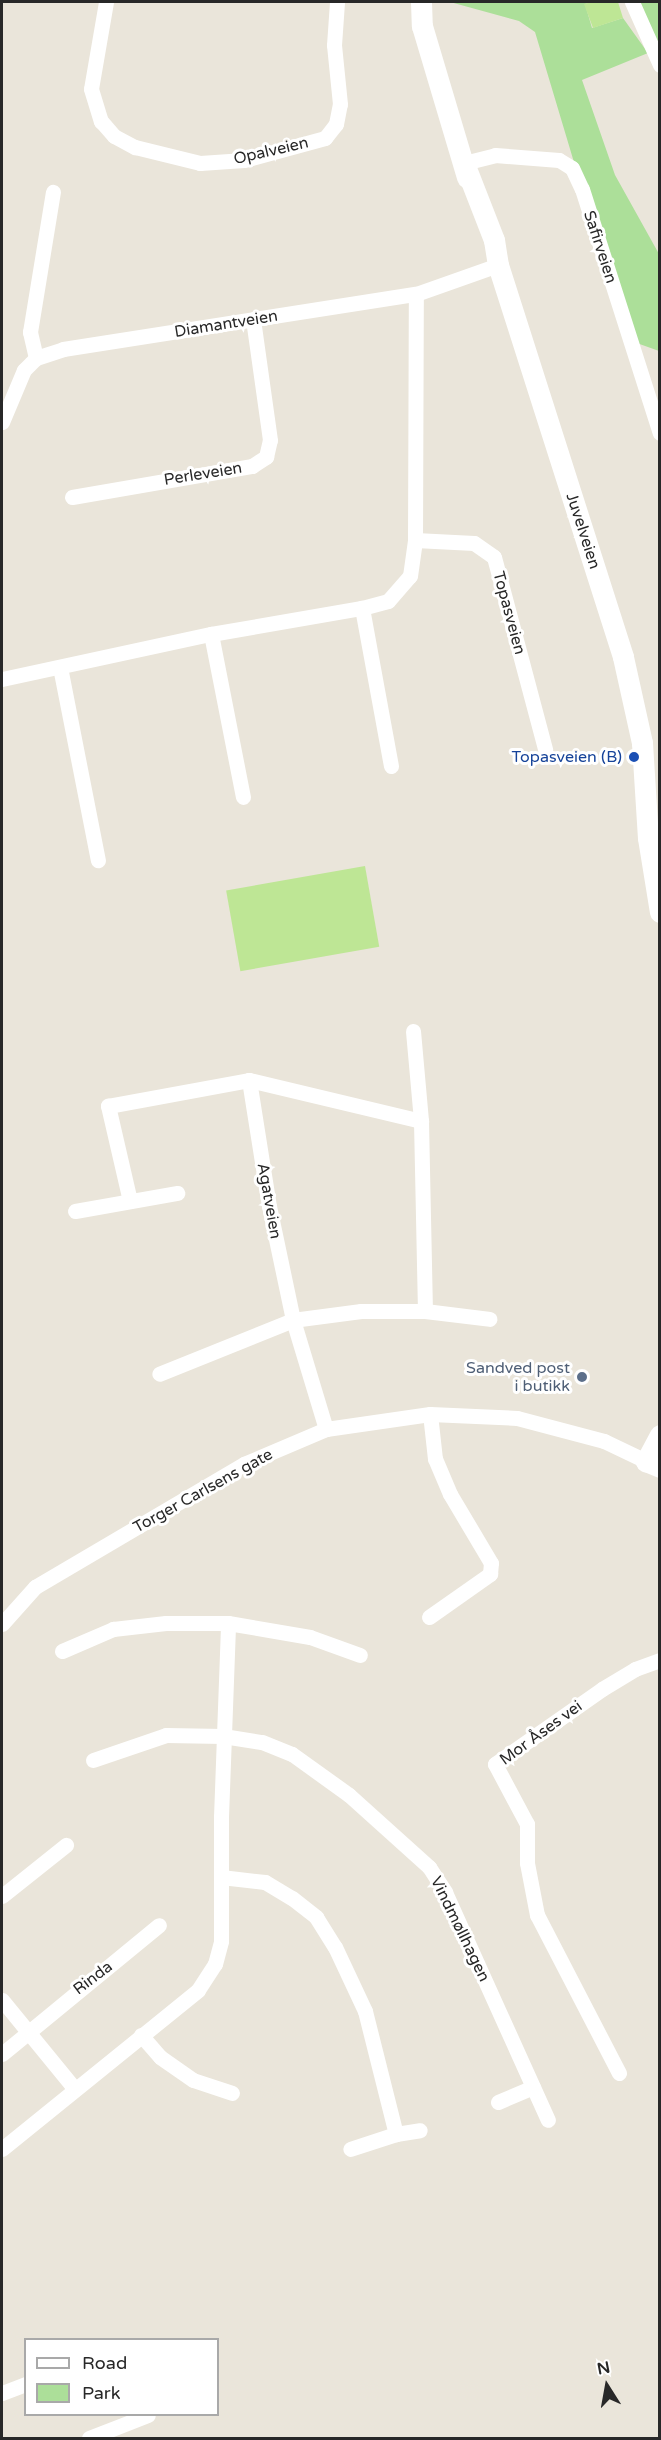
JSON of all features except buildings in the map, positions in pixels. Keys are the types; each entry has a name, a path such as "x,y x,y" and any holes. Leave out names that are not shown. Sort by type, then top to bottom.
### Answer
{"street":[{"name":"Opalveien","path":"106,2 91,89 101,121 114,136 135,147 200,163 244,160 325,138 336,124 340,104 334,45 337,2"},
{"name":"Juvelveien","path":"423,2 440,86 486,243 498,265 623,657 642,743 649,802 660,850"},
{"path":"632,2 660,65"},
{"name":"Safirveien","path":"464,164 495,155 559,160 572,168 582,189 660,433"},
{"path":"2,422 24,370 36,358 30,332 53,192"},
{"name":"Diamantveien","path":"36,358 63,349 416,294 498,265"},
{"path":"2,679 212,634 362,608 388,601 410,576 415,540 416,294"},
{"name":"Perleveien","path":"72,497 252,466 266,457 270,440 253,320"},
{"name":"Topasveien","path":"415,540 474,543 494,557 546,749"},
{"path":"362,608 391,766"},
{"path":"212,634 243,796"},
{"path":"60,667 98,860"},
{"name":"Juvelveien","path":"649,802 648,838 660,912"},
{"path":"413,1031 421,1121 425,1311"},
{"path":"130,1201 108,1106 249,1080 421,1121"},
{"name":"Agatveien","path":"249,1080 269,1206 293,1320 326,1429"},
{"path":"75,1211 177,1193"},
{"path":"159,1374 293,1320 361,1311 425,1311 490,1319"},
{"path":"429,1617 490,1574 491,1563 450,1494 435,1459 430,1414"},
{"name":"Torger Carlsens gate","path":"2,1624 35,1587 244,1464 326,1429 430,1414 517,1418 604,1441 653,1464"},
{"path":"653,1464 660,1435"},
{"path":"62,1651 113,1629 166,1623 228,1623 310,1637 360,1655"},
{"path":"2,2149 74,2088 198,1990 215,1964 221,1941 228,1623"},
{"name":"Mor Åses vei","path":"619,2073 537,1916 527,1863 527,1824 495,1764 610,1684 642,1665 660,1660"},
{"name":"Vindmøllhagen","path":"93,1760 166,1736 224,1736 262,1743 292,1754 349,1795 429,1867 445,1892 548,2120"},
{"path":"2,1896 66,1845"},
{"path":"221,1878 265,1882 316,1917 335,1947 364,2011 396,2134"},
{"name":"Rinda","path":"2,2054 159,1925"},
{"path":"2,2000 74,2088"},
{"path":"141,2035 160,2057 193,2080 232,2093"},
{"path":"498,2102 533,2087"},
{"path":"350,2149 396,2134 420,2130"},
{"path":"2,2393 24,2385"},
{"path":"89,2439 146,2416"}],"green space":[{"path":"450,2 592,2 585,4 592,28 623,18 648,53 582,80 615,175 659,254 659,351 634,342 576,169 535,32 519,21"},
{"path":"618,2 623,18 593,28 584,4"},
{"path":"640,2 659,2 659,47 649,25"},
{"path":"365,866 379,947 240,971 226,890"}],"place":[{"name":"Topasveien (B)","path":"634,757"},
{"name":"Sandved post i butikk","path":"582,1377"}]}
